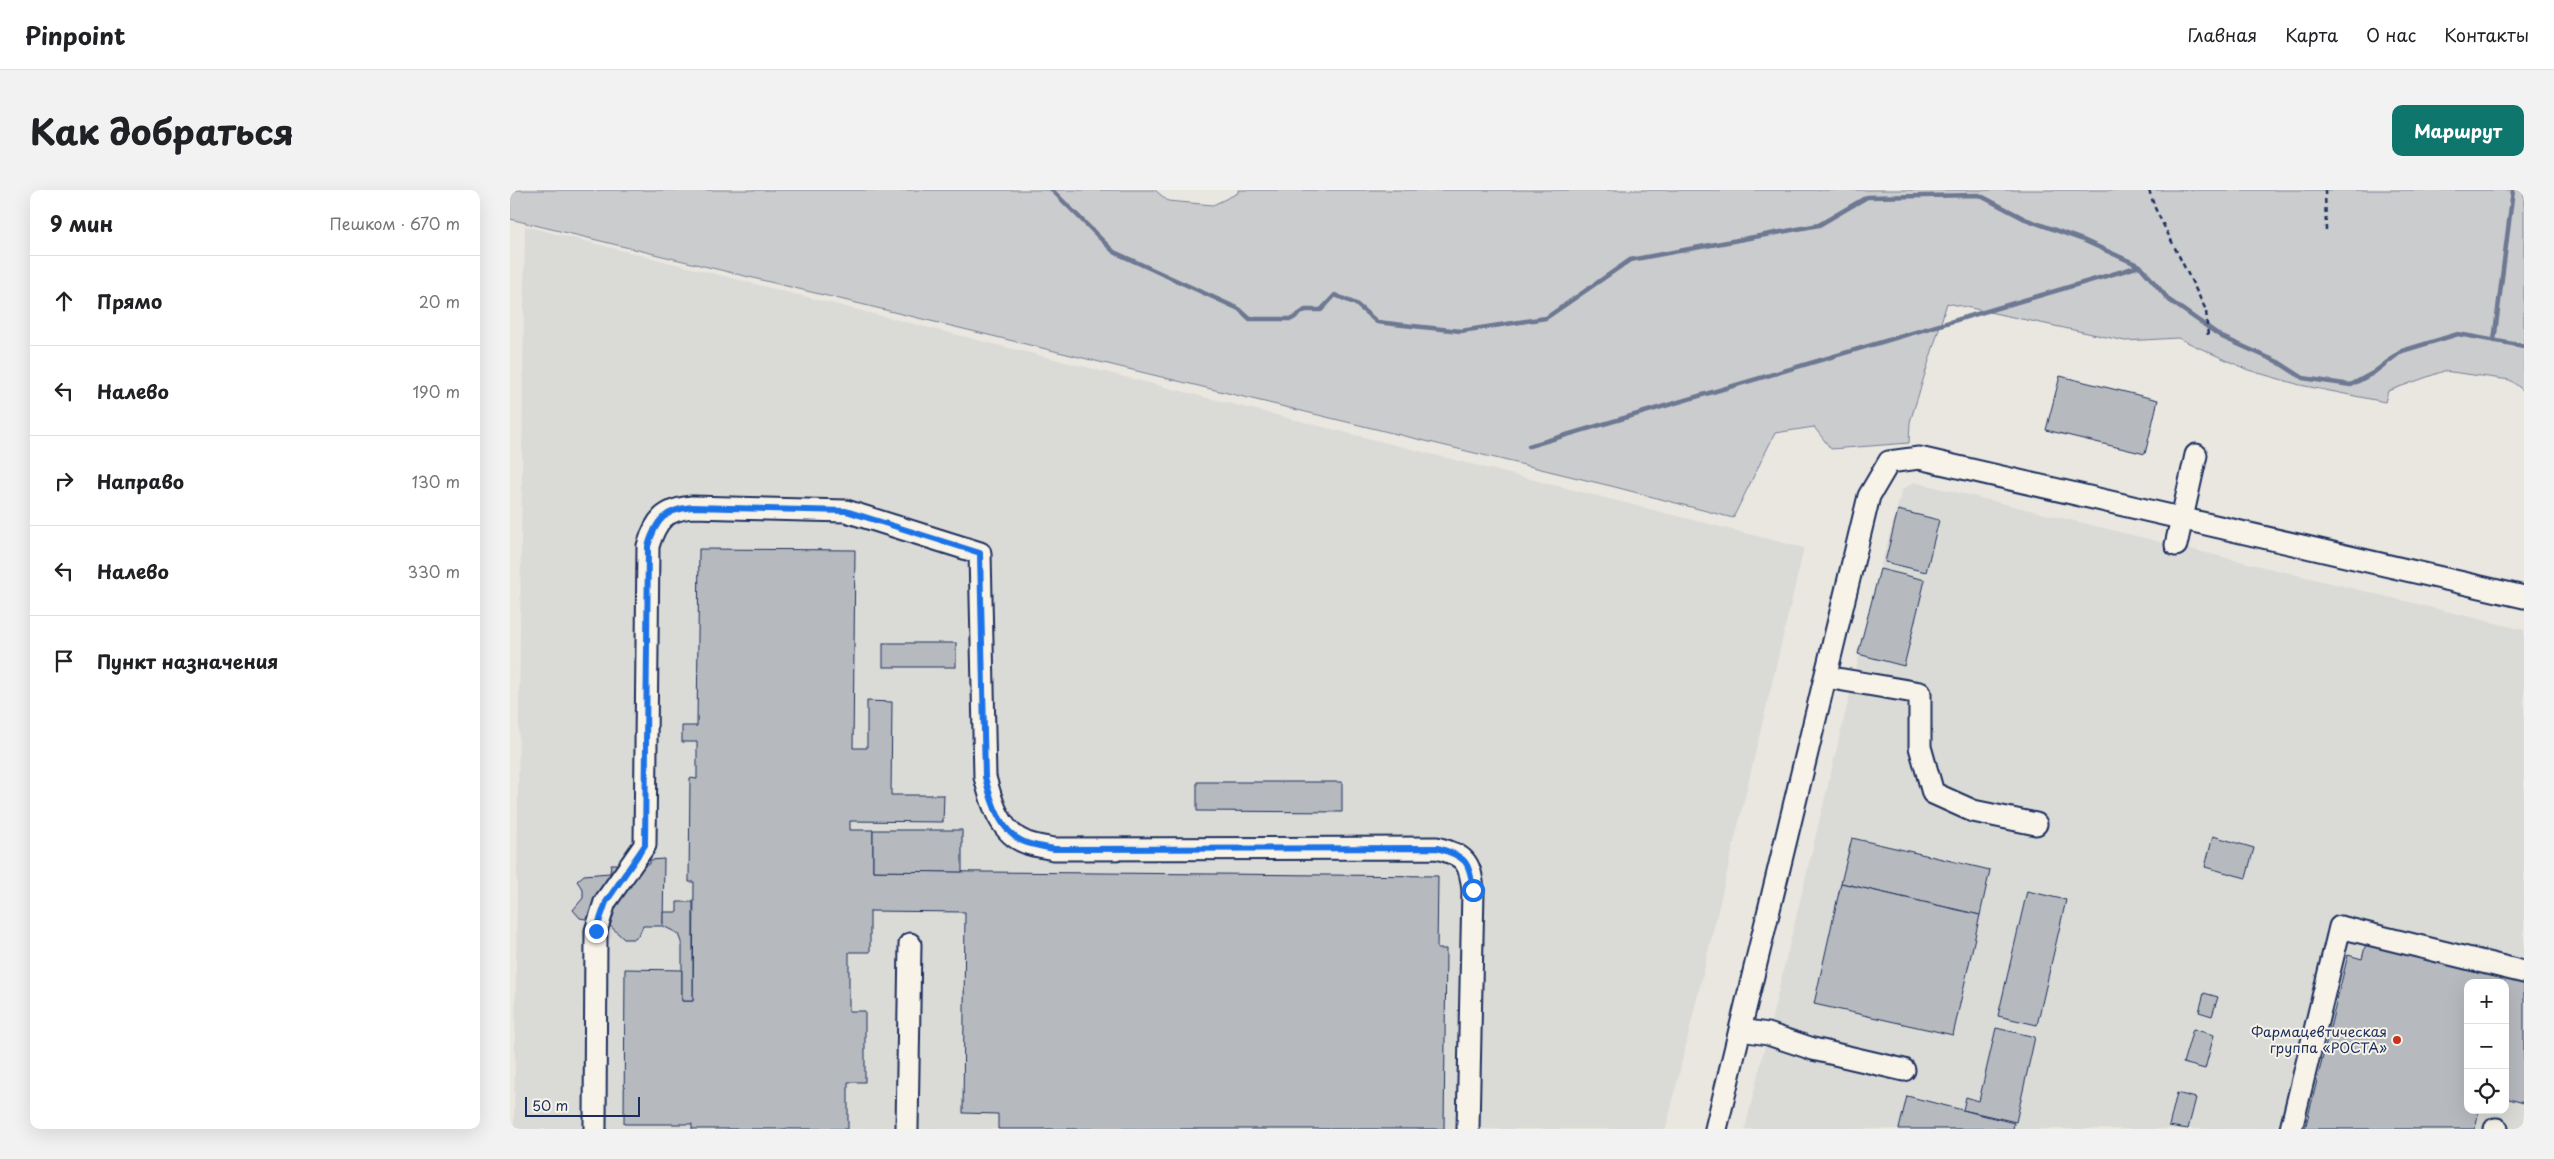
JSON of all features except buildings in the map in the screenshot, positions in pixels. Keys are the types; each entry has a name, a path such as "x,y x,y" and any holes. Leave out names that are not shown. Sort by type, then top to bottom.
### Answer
{"street":[{"path":"2176,545 2196,455"},
{"path":"1716,1129 1869,496 1889,462 1919,458 2524,597"},
{"path":"595,1129 596,931 606,902 645,845 648,546 653,529 663,517 676,509 692,507 846,511 980,553 985,777 992,804 1007,829 1026,843 1054,849 1437,848 1458,854 1470,870 1473,890 1468,1129"},
{"path":"1826,677 1920,693 1920,747 1933,793 1974,811 2036,824"},
{"path":"2291,1129 2340,927 2524,972"},
{"path":"907,1129 910,944"},
{"path":"1741,1030 1768,1034 1813,1048 1904,1070"}],"path":[{"path":"2149,190 2155,208 2206,310 2208,337"},
{"path":"2325,190 2326,230"}],"shaded area":[{"path":"510,190 1155,190 1168,201 1213,205 1238,193 1238,190 2524,190 2524,391 2510,380 2444,371 2388,391 2385,402 2300,385 2248,370 2178,338 2125,341 1947,303 1910,422 1909,443 1831,449 1814,427 1775,433 1733,518 1615,487 510,219"},
{"path":"525,226 1804,548 1666,1129 514,1129"},
{"path":"1914,482 2524,630 2524,1129 1745,1129 1880,569 1902,490"}],"waterway":[{"path":"1052,190 1114,252 1239,309 1250,319 1292,319 1305,310 1321,310 1335,295 1356,304 1377,322 1403,325 1461,331 1546,318 1630,260 1819,225 1867,197 1979,195 2025,219 2083,240 2140,266 2169,300 2222,337 2278,362 2303,378 2351,385 2373,373 2402,351 2458,334 2524,346"},
{"path":"2494,341 2513,190"},
{"path":"1529,446 2140,266"}],"place":[{"name":"Фармацевтическая группа «РОСТА»","path":"2397,1040"}],"route":[{"path":"596,931 606,902 645,845 648,546 653,529 663,517 676,509 692,507 846,511 980,553 985,777 992,804 1007,829 1026,843 1054,849 1437,848 1458,854 1470,870 1473,890"}]}
